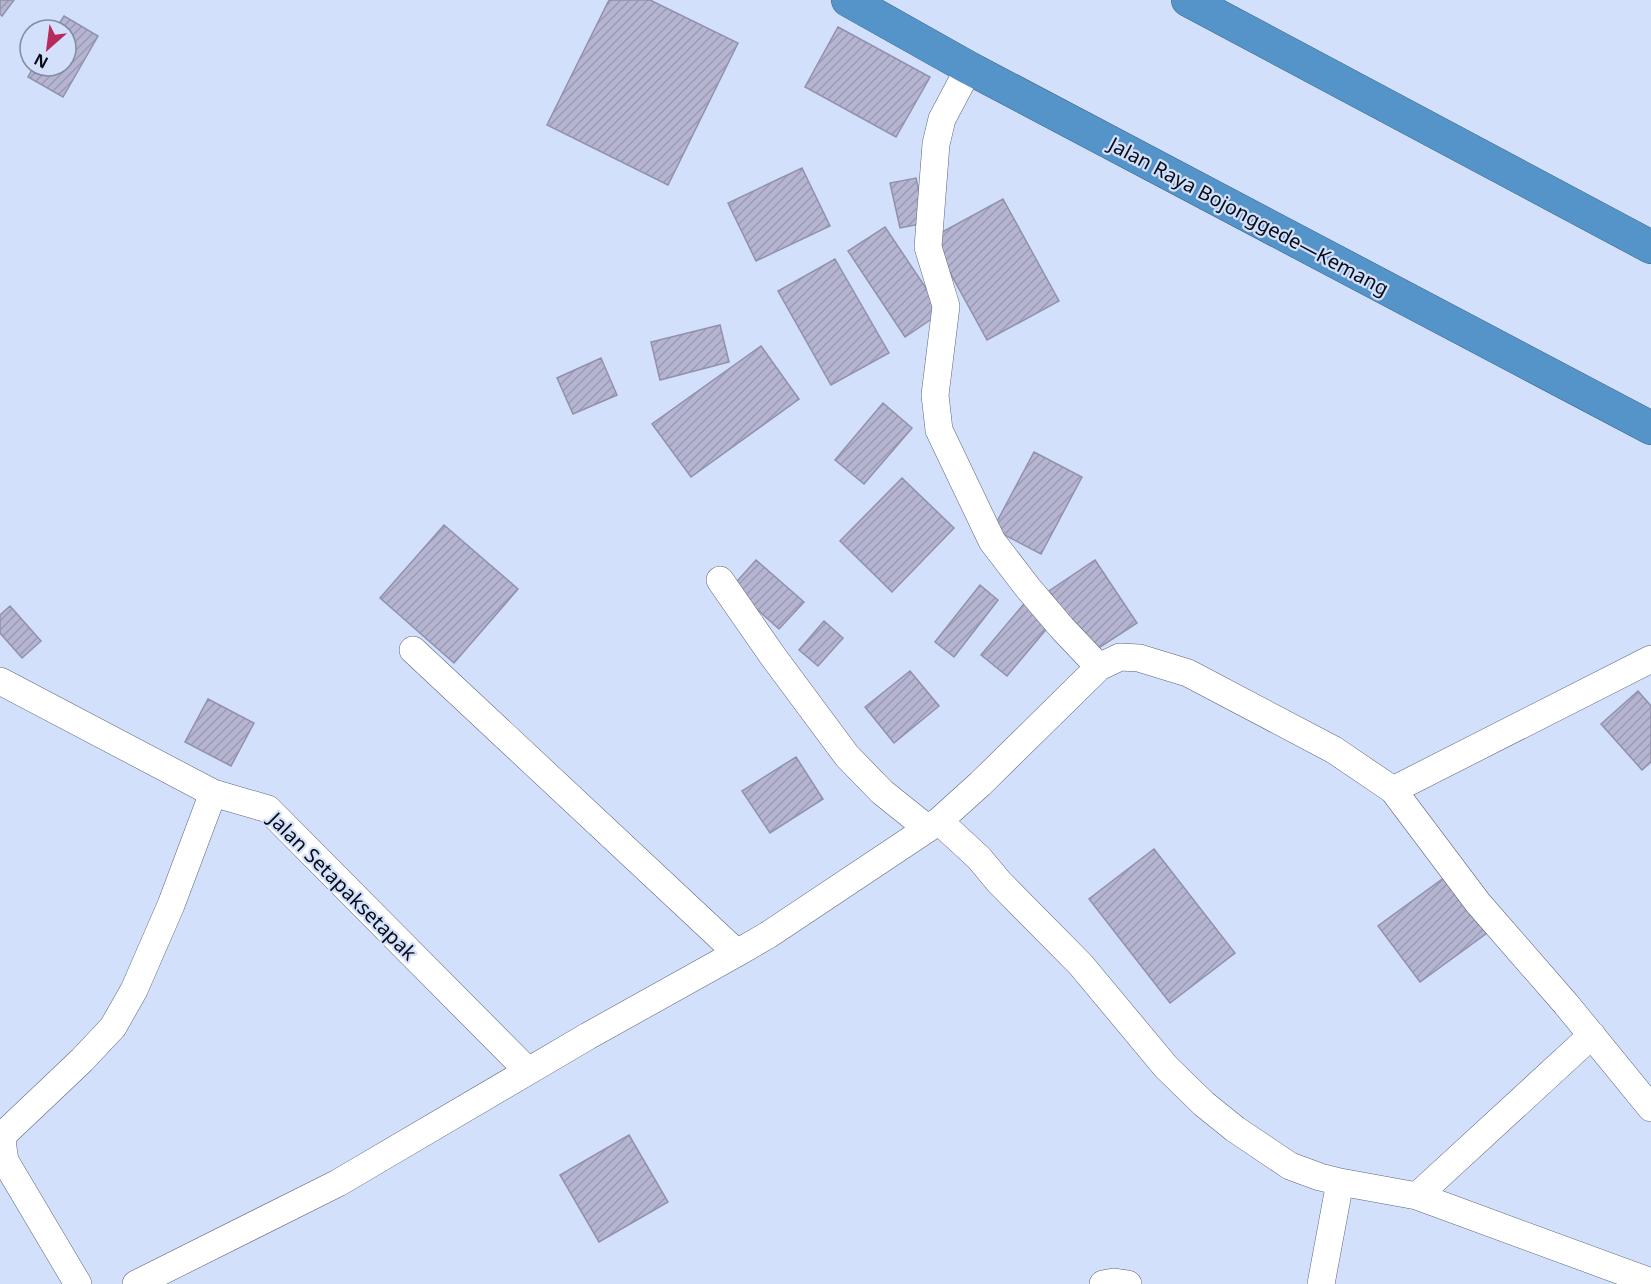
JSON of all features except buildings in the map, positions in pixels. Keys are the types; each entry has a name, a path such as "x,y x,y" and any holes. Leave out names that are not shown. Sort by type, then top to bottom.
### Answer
{"highway":[{"name":"Jalan Raya Bojonggede—Kemang","path":"848,0 969,68 1651,428"},
{"path":"1188,0 1651,248"}],"street":[{"path":"969,68 942,119 936,144 928,247 946,306 935,395 939,430 992,541 1028,588 1099,667"},
{"path":"720,580 772,656 847,756 882,792 979,858 999,882 1081,965 1166,1067 1235,1130 1290,1166 1320,1177 1417,1196 1651,1282"},
{"path":"412,650 737,953"},
{"path":"136,1284 338,1183 768,934 933,825 980,784 1099,667 1119,657 1139,658 1188,673 1334,750 1393,790 1478,903 1592,1035 1651,1108"},
{"path":"1393,790 1651,659"},
{"name":"Jalan Setapaksetapak","path":"0,681 213,793 268,809 528,1071"},
{"path":"78,1284 5,1161 2,1142 5,1133 82,1060 113,1027 134,990 171,905 213,793"},
{"path":"1417,1196 1592,1035"},
{"path":"1321,1284 1340,1182"},
{"path":"1103,1284 1114,1282 1128,1284"}]}
